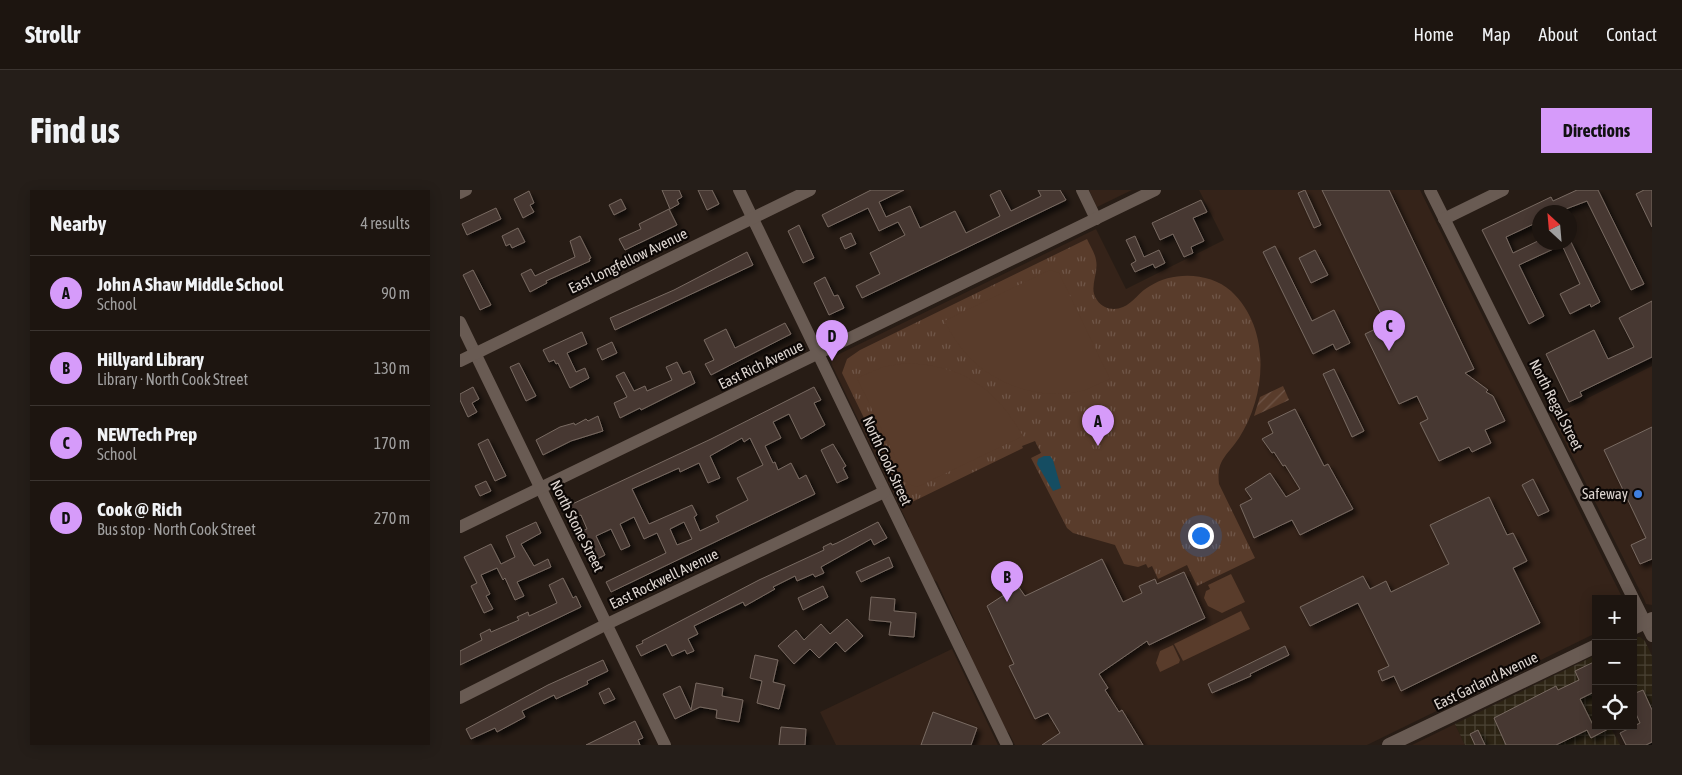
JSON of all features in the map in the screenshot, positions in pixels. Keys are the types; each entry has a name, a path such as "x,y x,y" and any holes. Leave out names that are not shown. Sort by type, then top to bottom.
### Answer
{"street":[{"path":"460,193 466,190"},
{"name":"North Cook Street","path":"739,190 1007,745"},
{"name":"East Longfellow Avenue","path":"460,361 810,190"},
{"path":"1082,190 1096,219"},
{"name":"East Rich Avenue","path":"460,527 1155,190"},
{"name":"North Regal Street","path":"1430,190 1652,636"},
{"path":"1444,219 1503,190"},
{"name":"North Stone Street","path":"460,322 665,745"},
{"name":"East Rockwell Avenue","path":"460,698 607,624 884,492"},
{"name":"East Garland Avenue","path":"1389,745 1592,648"}],"shaded area":[{"path":"1089,190 1132,190 1097,207"},
{"path":"1199,190 1420,190 1621,595 1592,595 1592,635 1367,745 1015,745 1009,733 1003,728 968,657 967,647 937,582 929,576 909,535 909,526 831,360 835,356 1096,229 1126,289 1224,240"},
{"path":"1652,366 1652,605 1646,604 1552,416"},
{"path":"1637,637 1645,641 1652,656 1652,709 1637,717"},
{"path":"952,649 998,745 836,745 820,712"},
{"path":"1592,657 1592,730 1612,730 1620,745 1465,745 1455,724"},
{"path":"1455,724 1465,745 1412,745"}],"green space":[{"path":"1087,239 1094,252 1097,265 1094,295 1099,303 1105,307 1112,309 1123,307 1146,288 1159,281 1180,276 1202,277 1213,280 1231,291 1244,306 1253,324 1258,342 1260,362 1255,402 1239,438 1221,464 1219,484 1255,558 1197,586 1187,565 1158,579 1152,566 1148,568 1146,564 1138,567 1124,564 1115,545 1073,533 1067,528 1031,458 1041,453 1035,441 910,503 905,502 842,373 847,359 860,350"},
{"path":"1050,270 1059,273 1110,379 1085,390 1054,394 1038,392 1022,389 992,376 968,356 944,321"},
{"path":"906,363 945,369 961,374 975,382 1001,404 1023,436 917,487 908,484 857,378 883,367"},
{"path":"1283,386 1289,400 1254,416 1260,397"},
{"path":"1231,574 1245,602 1222,613 1208,606 1204,598 1206,591 1210,589 1208,585"},
{"path":"1241,611 1250,629 1183,661 1174,644"},
{"path":"1173,645 1180,660 1179,663 1160,672 1156,663 1160,651"}],"water":[{"path":"1050,456 1053,460 1061,488 1053,491 1037,464 1038,459"}],"building":[{"path":"662,190 679,190 682,197 677,200 679,204 670,209"},
{"path":"698,190 712,190 719,204 707,210"},
{"path":"871,190 904,190 879,202 886,217 910,206 920,228 955,211 966,233 1000,216 990,195 1000,190 1011,211 1041,196 1038,190 1060,190 1066,200 862,298 856,286 880,274 870,253 905,235 898,222 879,231 868,208 828,227 822,215"},
{"path":"1305,190 1321,225 1314,228 1298,193"},
{"path":"1322,190 1389,190 1474,369 1465,373 1493,396 1505,421 1485,430 1491,443 1472,452 1469,447 1439,461 1420,423 1428,419 1417,396 1399,404 1365,334 1386,324"},
{"path":"1577,190 1598,190 1644,284 1631,290 1587,201 1576,205 1534,205 1551,197 1553,201"},
{"path":"1644,190 1652,190 1652,227 1636,194"},
{"path":"529,191 534,203 530,205 534,212 523,218 514,199"},
{"path":"621,199 626,209 614,215 609,205"},
{"path":"1201,200 1207,212 1193,218 1204,241 1191,247 1193,253 1184,257 1173,234 1160,240 1152,223"},
{"path":"1532,206 1532,225 1506,237 1513,253 1532,244 1532,250 1551,250 1519,265 1544,316 1529,324 1482,230"},
{"path":"496,208 501,219 467,235 462,224"},
{"path":"669,209 677,225 625,250 619,239 641,229 639,224"},
{"path":"799,225 814,258 803,263 788,231"},
{"path":"518,228 525,242 512,248 510,244 506,246 502,236"},
{"path":"851,233 856,244 845,249 840,238"},
{"path":"580,236 591,258 589,259 590,261 546,281 547,283 530,292 521,274 531,269 535,276 575,257 570,241"},
{"path":"1135,236 1144,257 1159,250 1165,263 1155,268 1153,264 1135,272 1131,264 1136,261 1126,240"},
{"path":"1275,246 1312,321 1334,310 1350,343 1336,350 1333,344 1313,354 1263,252"},
{"path":"1315,250 1328,275 1311,283 1299,258"},
{"path":"1564,250 1575,250 1600,302 1591,307 1590,304 1570,314 1560,294 1580,284"},
{"path":"747,252 753,265 615,330 610,318 674,290"},
{"path":"473,270 491,305 480,310 463,275"},
{"path":"825,277 834,296 838,295 844,308 829,315 814,283"},
{"path":"1652,301 1652,357 1580,392 1582,396 1569,402 1546,354 1594,330 1608,359 1634,347 1619,318"},
{"path":"785,323 791,334 711,375 705,364 714,360 704,340 726,329 735,348"},
{"path":"582,332 587,344 567,353 576,372 585,368 589,378 570,388 558,363 556,364 554,360 549,362 543,350"},
{"path":"612,342 617,353 602,360 597,349"},
{"path":"677,362 683,374 690,371 695,383 641,410 640,408 620,418 614,403 627,397 616,376 624,372 634,391 645,386 647,391 672,380 666,367"},
{"path":"519,363 536,396 526,401 510,367"},
{"path":"1334,369 1364,431 1352,437 1323,374"},
{"path":"473,387 479,399 472,403 477,412 468,417 460,400 460,394"},
{"path":"814,387 821,400 814,403 825,425 801,439 789,414 773,422 781,438 765,446 778,470 791,463 799,479 806,475 815,494 611,592 606,582 666,553 657,533 644,539 634,517 620,524 630,546 621,550 611,529 596,536 605,555 595,560 580,532 587,529 581,515 574,518 568,506 711,439","holes":["742,438 744,442 750,438 763,465 737,478 748,500 716,516 719,522 700,531 694,517 697,515 692,505 649,524 632,489 679,468 680,472 699,463 708,483 720,478 710,456","684,522 692,539 677,545 670,529"]},
{"path":"1295,409 1324,466 1328,464 1353,509 1300,535 1292,520 1254,538 1240,505 1252,499 1245,489 1270,473 1286,497 1300,489 1285,465 1283,466 1262,439 1273,433 1268,422"},
{"path":"598,416 603,431 571,441 543,455 536,440 560,427 574,423 575,425 586,419 588,421"},
{"name":"Safeway","path":"1652,427 1652,559 1640,564 1631,545 1646,538 1604,450"},
{"path":"488,439 506,476 495,481 478,444"},
{"path":"833,444 846,466 843,468 848,478 837,483 821,450"},
{"path":"1533,479 1549,511 1538,516 1522,485"},
{"path":"486,481 491,491 480,496 475,486"},
{"path":"1489,497 1507,535 1513,533 1527,561 1513,568 1540,623 1401,691 1394,676 1382,681 1378,671 1389,666 1358,603 1310,626 1300,607 1363,576 1370,589 1386,581 1391,592 1449,564 1430,525"},
{"path":"536,522 541,533 521,544 534,566 548,559 551,567 517,582 524,596 515,600 505,578 503,580 497,568 481,575 490,594 486,596 493,609 484,613 471,586 477,583 464,557 491,544 501,564 515,557 506,536"},
{"path":"878,522 887,538 874,545 871,539 821,567 824,573 815,577 813,574 797,581 795,576 773,587 775,589 745,606 743,602 694,626 698,634 688,639 694,651 687,654 685,650 672,656 666,644 641,656 636,646 643,643 642,641 759,580 824,550 823,547 831,543 832,545 837,543"},
{"path":"889,557 893,567 861,582 856,572"},
{"path":"1102,559 1123,602 1142,593 1139,586 1155,579 1157,584 1184,572 1205,618 1149,645 1147,641 1099,674 1108,688 1105,690 1119,712 1122,710 1143,745 1042,745 1060,733 1048,713 1035,719 1009,666 1014,664 987,606 1018,586 1025,596"},
{"path":"563,578 573,598 576,596 581,607 460,665 460,651 482,640 480,634 490,629 491,632 519,620 517,617 528,612 529,616 557,603 549,585"},
{"path":"823,586 828,597 803,610 798,598"},
{"path":"871,597 895,599 894,611 916,613 914,637 889,635 891,622 869,620"},
{"path":"847,619 863,636 845,652 836,642 819,658 810,649 794,664 778,646 796,630 804,640 821,624 830,634"},
{"path":"1285,646 1289,655 1250,674 1251,676 1212,693 1208,684"},
{"path":"755,655 778,660 773,682 785,685 779,709 757,703 762,681 750,678"},
{"path":"603,660 608,671 587,681 588,684 556,699 554,695 522,711 525,717 497,732 495,728 471,739 466,729 548,685"},
{"path":"1592,663 1592,693 1580,699 1592,723 1592,730 1606,730 1591,738 1587,730 1556,745 1506,745 1494,718 1556,686 1558,690 1579,680 1575,671"},
{"path":"696,683 723,688 722,696 743,700 739,722 716,718 717,710 700,707 675,719 663,694 680,686 691,710"},
{"path":"609,688 615,699 604,704 599,693"},
{"path":"1643,690 1652,710 1652,742 1646,745 1626,745 1620,733 1626,730 1637,730 1637,724 1640,723 1637,716 1637,692"},
{"path":"933,712 977,728 971,745 921,745"},
{"path":"635,721 643,738 638,740 640,745 586,745"},
{"path":"781,727 806,729 805,745 779,745"},
{"path":"1478,730 1485,745 1475,745 1470,734"}],"place":[{"name":"NEWTech Prep","path":"1389,351"},
{"name":"Cook @ Rich","path":"832,361"},
{"name":"John A Shaw Middle School","path":"1098,446"},
{"name":"Safeway","path":"1638,494"},
{"name":"Hillyard Library","path":"1007,602"}]}
